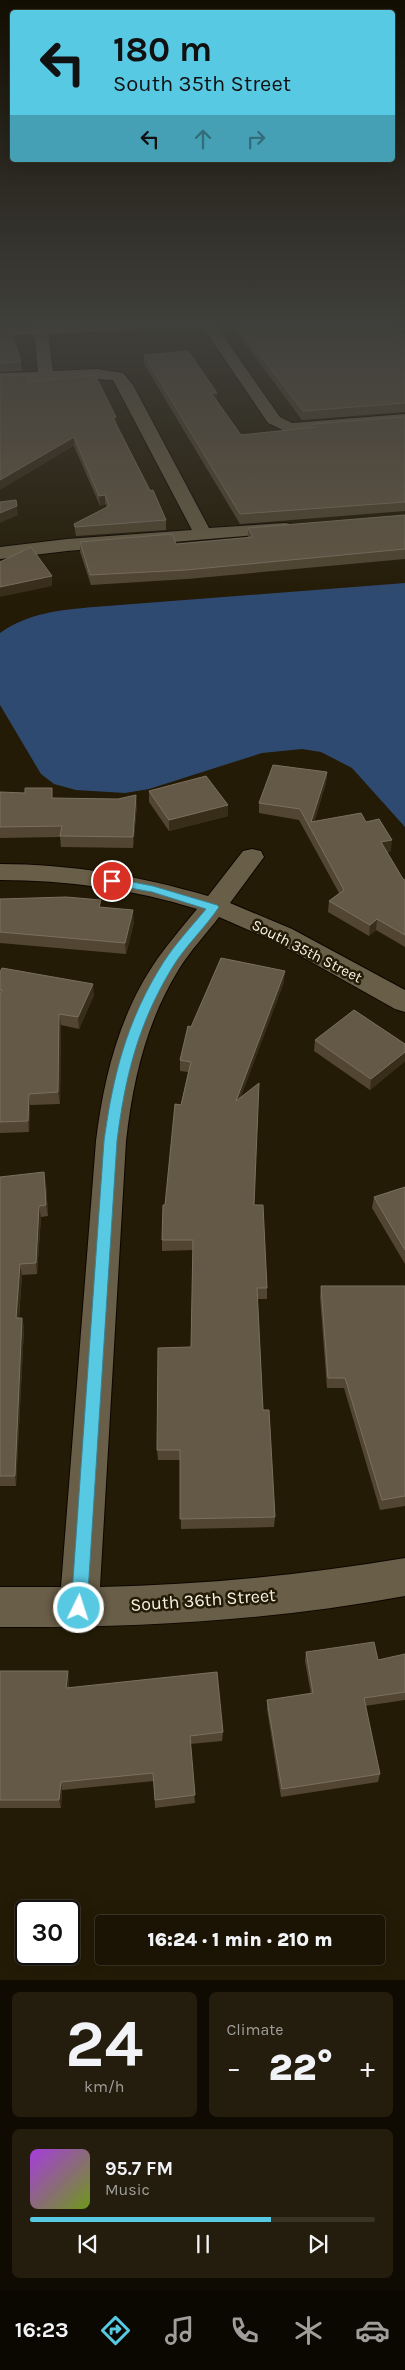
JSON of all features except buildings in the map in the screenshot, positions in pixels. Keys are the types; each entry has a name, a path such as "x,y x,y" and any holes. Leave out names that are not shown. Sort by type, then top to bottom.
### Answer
{"street":[{"path":"140,415 203,534"},
{"path":"271,415 274,420 289,428 308,428 405,418"},
{"path":"0,553 67,545 306,526"},
{"path":"79,1608 111,1141 117,1092 130,1042 147,1003 168,964 252,857"},
{"name":"South 35th Street","path":"0,872 112,881 153,889 213,907 264,926 405,1002"},
{"name":"South 36th Street","path":"0,1607 79,1608 197,1604 364,1585 405,1577"}],"water":[{"path":"405,583 405,827 352,768 321,752 302,749 262,753 149,789 125,793 76,790 54,784 41,774 0,705 0,633 33,617 57,611 94,607"}],"route":[{"path":"79,1608 111,1141 117,1092 130,1042 147,1003 168,964 213,907 153,889 112,881"}]}
